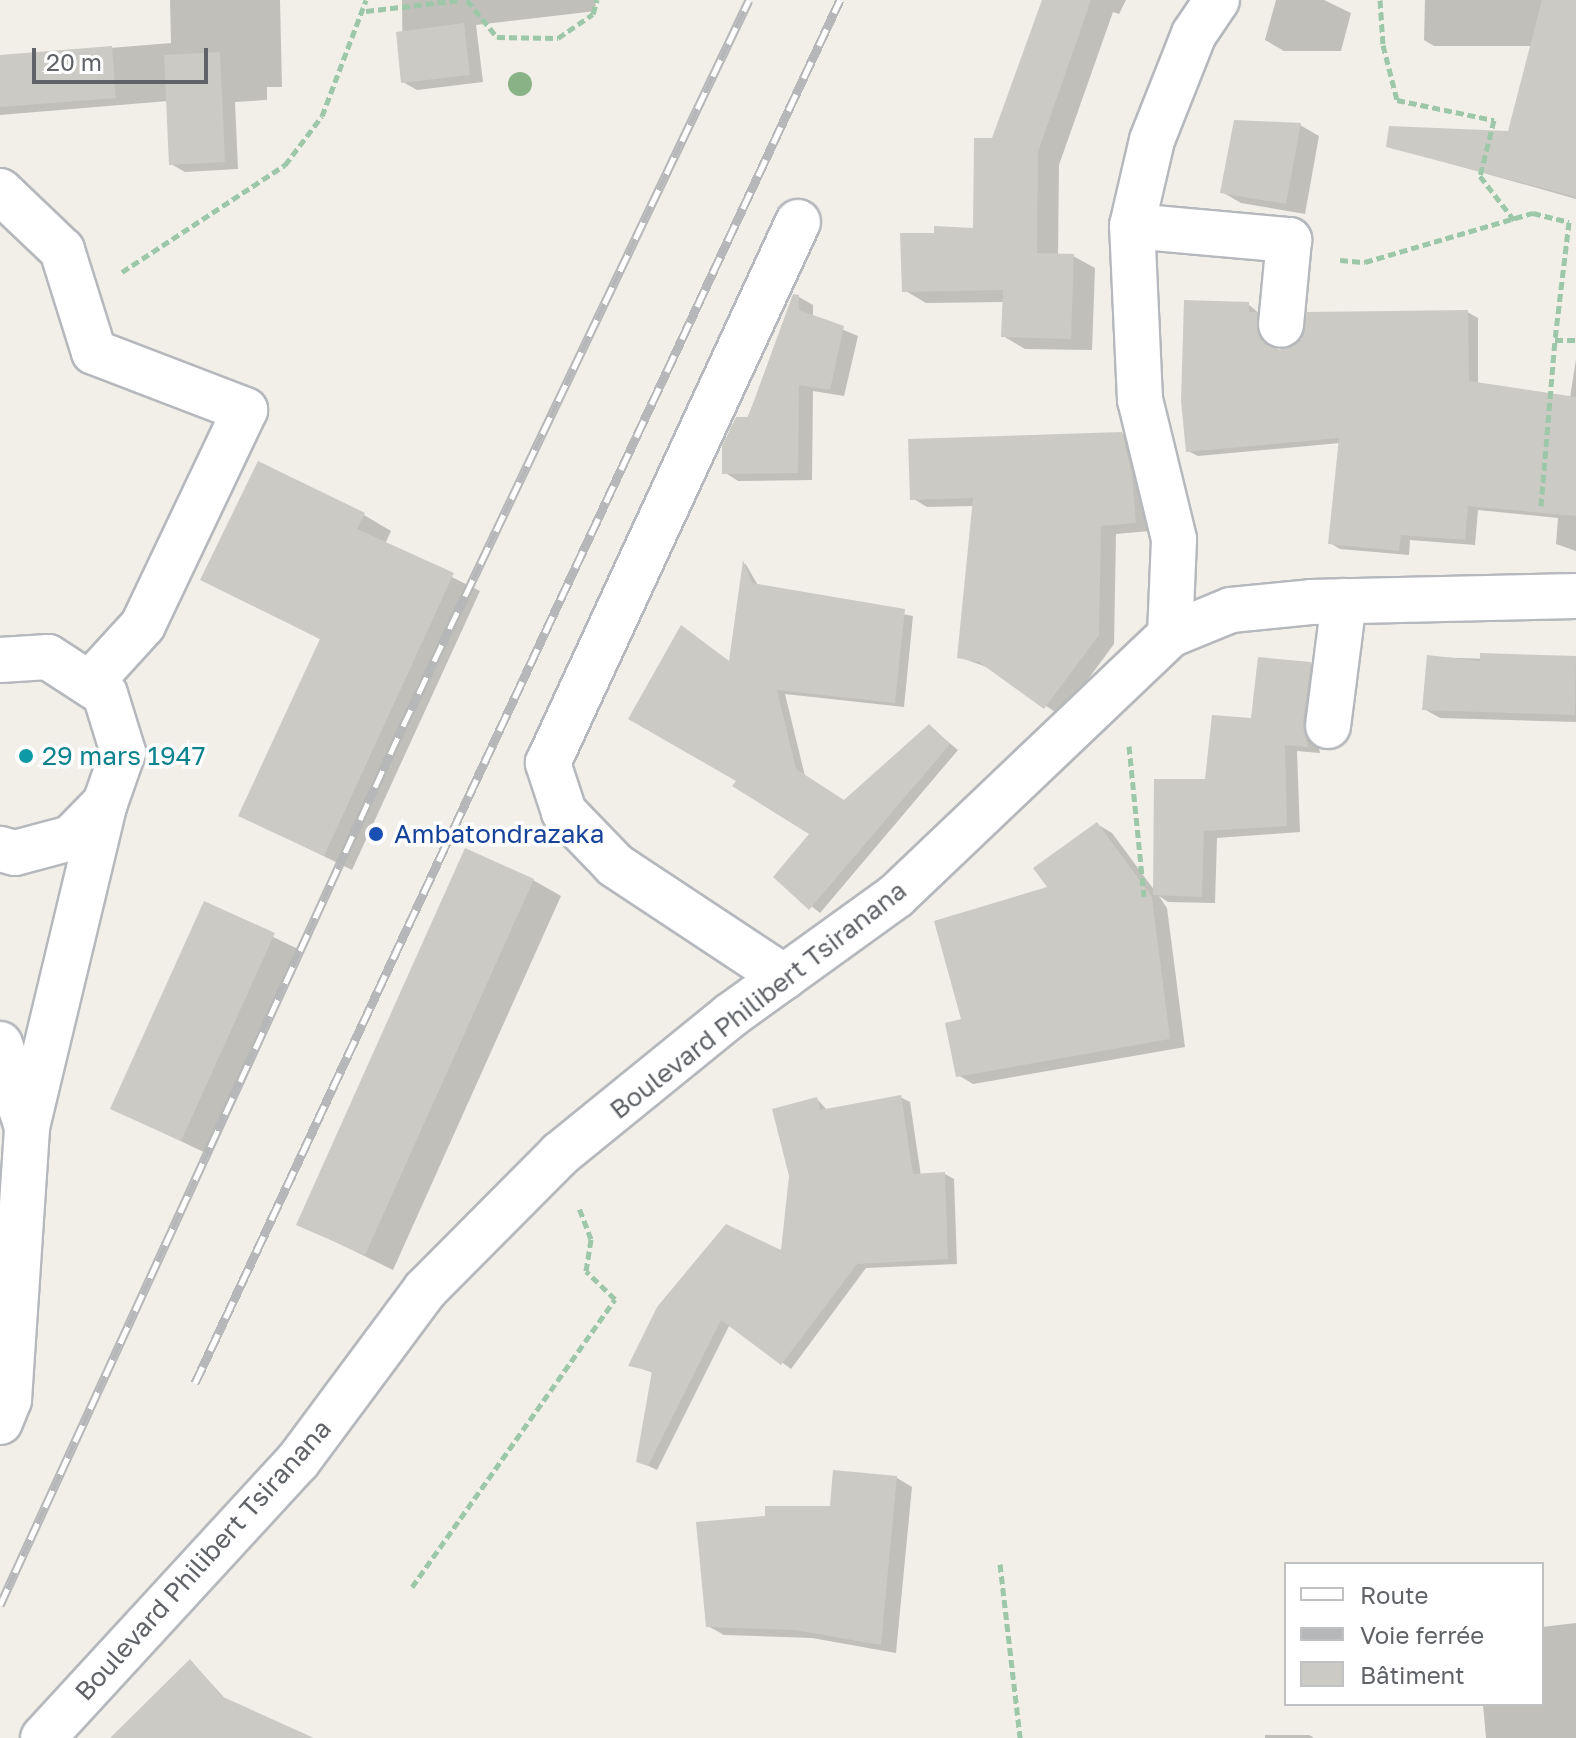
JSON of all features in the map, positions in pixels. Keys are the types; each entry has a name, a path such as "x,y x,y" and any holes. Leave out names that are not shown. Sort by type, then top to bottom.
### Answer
{"street":[{"path":"1217,0 1194,34 1152,140 1132,226 1140,400 1174,539 1170,635 1231,610 1344,601 1576,596"},
{"path":"0,191 62,250 94,352 245,410 143,625 90,683"},
{"path":"784,977 615,865 564,812 548,763 798,222"},
{"path":"1132,226 1289,240 1281,325"},
{"path":"1328,726 1344,601"},
{"name":"Boulevard Philibert Tsiranana","path":"43,1738 298,1461 425,1290 560,1154 784,977 896,896 1170,635"},
{"path":"0,660 48,657 105,694 123,752 105,803 27,1127 9,1400 0,1422"},
{"path":"0,849 15,853 71,838 105,803"},
{"path":"0,1044 27,1127"}],"path":[{"path":"78,301 285,165 322,116 366,11 366,0"},
{"path":"366,11 460,0"},
{"path":"467,0 497,37 543,38 558,38 593,14 597,0"},
{"path":"1380,0 1383,45 1397,100 1494,120 1480,176 1514,220"},
{"path":"1287,254 1365,262 1533,213 1569,222 1541,506"},
{"path":"1555,340 1576,340"},
{"path":"1096,705 1133,751 1144,896"},
{"path":"412,1587 615,1299 586,1271 591,1239 560,1154"},
{"path":"1000,1564 1020,1738"}],"building":[{"path":"1042,0 1091,0 1038,152 1037,253 1074,254 1071,339 1001,337 1003,290 902,292 900,233 934,233 934,226 973,228 974,138 992,138"},
{"path":"1542,0 1576,0 1576,197 1386,147 1389,126 1508,131"},
{"path":"464,23 470,75 401,83 396,32"},
{"path":"112,46 116,98 0,107 0,55"},
{"path":"220,52 225,162 169,165 164,55"},
{"path":"1234,120 1301,123 1286,204 1220,193"},
{"path":"793,294 799,295 799,310 844,326 830,390 799,385 798,473 722,474 722,446 736,417 748,417"},
{"path":"1184,300 1249,302 1249,312 1257,312 1259,336 1279,350 1301,340 1307,312 1468,310 1469,381 1576,397 1576,516 1468,506 1465,540 1401,535 1399,551 1328,544 1339,438 1186,452 1181,401"},
{"path":"1122,432 1132,474 1136,523 1101,526 1099,635 1044,709 979,662 957,658 973,498 910,500 908,439"},
{"path":"258,461 365,513 357,529 454,573 324,856 238,816 320,639 200,580"},
{"path":"743,560 752,583 905,609 895,703 777,690 796,769 844,800 929,724 950,744 809,910 773,877 809,834 732,786 736,781 628,719 681,625 729,661"},
{"path":"1480,653 1576,656 1575,715 1422,710 1427,655 1480,661"},
{"path":"1258,657 1311,662 1303,723 1308,747 1285,745 1287,826 1204,831 1202,897 1153,895 1154,779 1205,779 1212,715 1251,718"},
{"path":"1097,822 1152,897 1170,1039 956,1077 945,1023 961,1019 934,921 1047,887 1033,868"},
{"path":"465,848 534,879 365,1255 296,1225"},
{"path":"204,901 275,933 181,1141 110,1109"},
{"path":"901,1095 913,1174 945,1172 948,1259 857,1264 781,1365 721,1320 648,1466 636,1462 652,1371 628,1366 657,1307 726,1224 781,1250 789,1176 772,1109 817,1097 820,1110"},
{"path":"833,1470 897,1476 881,1645 795,1630 706,1627 696,1522 765,1516 765,1506 830,1506"},
{"path":"190,1659 221,1696 314,1738 110,1738"}],"railway":[{"path":"0,1605 403,726 749,0"},
{"path":"195,1383 840,0"}],"place":[{"name":"29 mars 1947","path":"26,756"},
{"name":"Ambatondrazaka","path":"376,834"}]}
